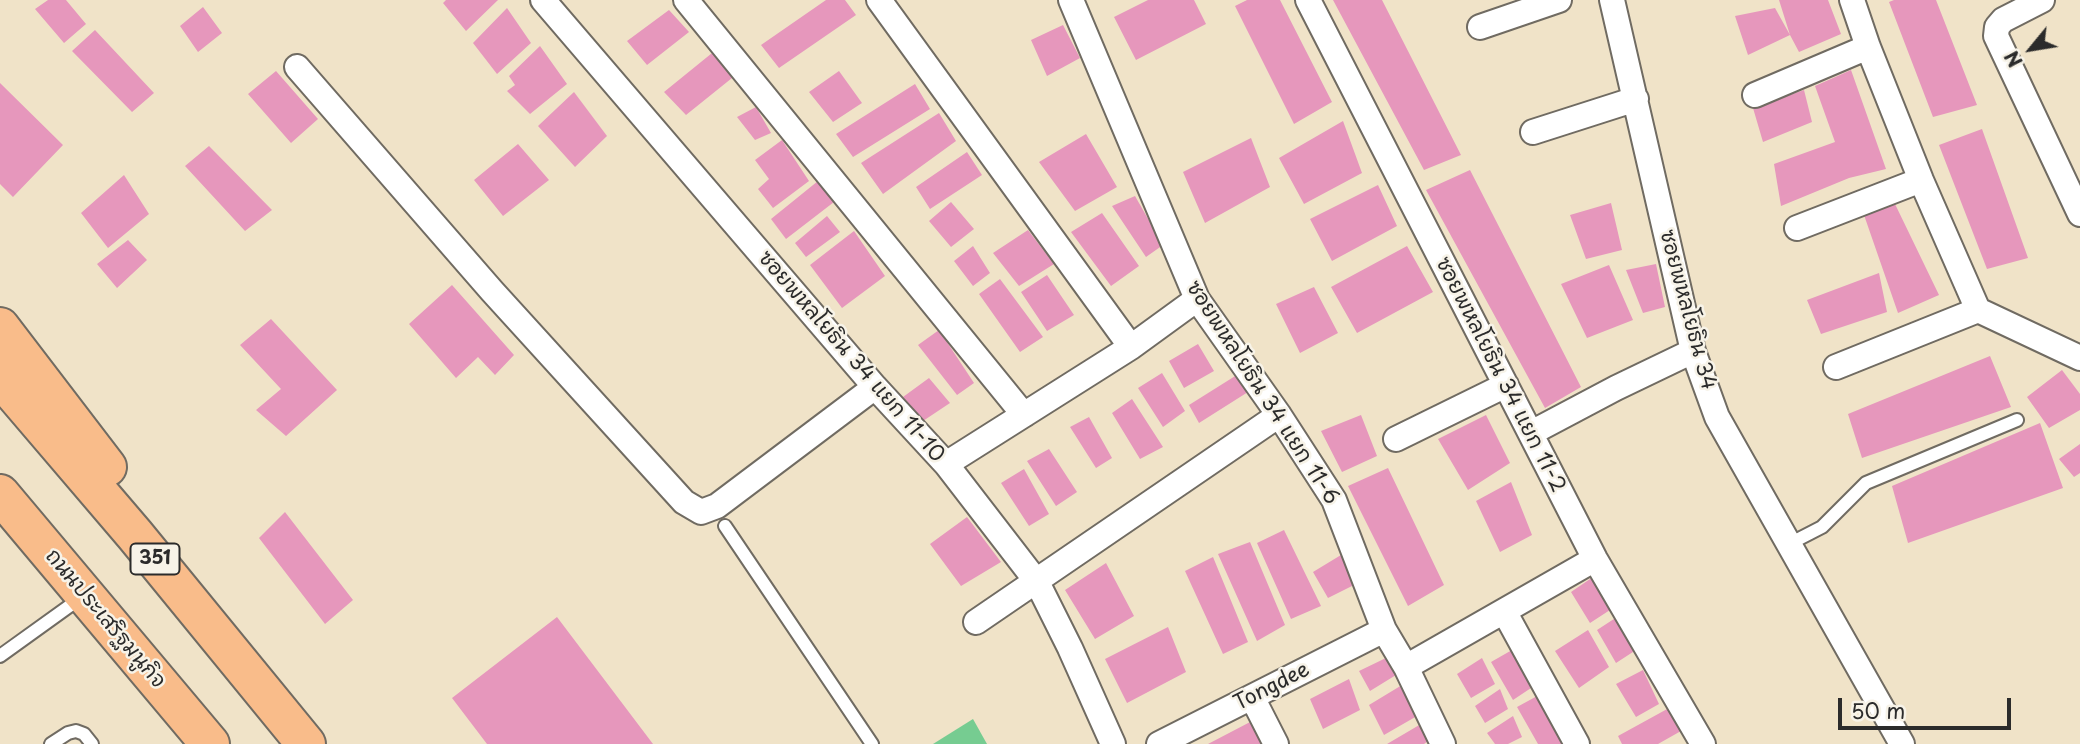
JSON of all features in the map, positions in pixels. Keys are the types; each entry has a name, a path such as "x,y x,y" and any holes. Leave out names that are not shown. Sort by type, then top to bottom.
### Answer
{"main road":[{"path":"0,327 105,461 135,535"},
{"name":"351","path":"0,377 135,535 306,744"},
{"name":"ถนนประเสริฐมนูกิจ","path":"0,494 210,744"},
{"path":"0,537 18,555 51,579 80,591"}],"street":[{"name":"ซอยพหลโยธิน 34 แยก 11-10","path":"543,0 874,387 946,464 1037,582 1113,744"},
{"path":"686,0 1024,415"},
{"path":"879,0 1130,347"},
{"name":"ซอยพหลโยธิน 34 แยก 11-6","path":"1071,0 1197,299 1279,415 1334,500 1384,630 1406,667 1443,744"},
{"name":"ซอยพหลโยธิน 34 แยก 11-2","path":"1308,0 1595,559 1703,744"},
{"path":"1480,27 1559,0"},
{"name":"ซอยพหลโยธิน 34","path":"1612,0 1693,351 1717,417 1902,744"},
{"path":"1852,0 1868,47 1922,180 1978,310 2080,358"},
{"path":"2042,0 2003,20 1997,27 1996,36 2080,214"},
{"path":"1755,95 1868,47"},
{"path":"297,67 492,291 684,502 701,512 717,506 874,387"},
{"path":"1533,132 1636,99"},
{"path":"1797,228 1922,180"},
{"path":"946,464 1130,347 1197,299"},
{"path":"1836,367 1978,310"},
{"path":"1531,433 1693,351"},
{"path":"1396,439 1506,385"},
{"path":"976,622 1279,415"},
{"path":"1406,667 1595,559"},
{"path":"1504,611 1577,744"},
{"name":"Tongdee","path":"1159,744 1384,630"},
{"path":"1252,697 1276,744"}],"lane":[{"path":"1789,544 1822,527 1866,483 2017,420"},
{"path":"725,526 873,744"},
{"path":"1,655 80,591"},
{"path":"51,744 72,731 80,732 92,744"}],"green space":[{"path":"973,719 987,744 933,744"}],"building":[{"path":"48,0 66,0 86,24 64,43 35,9"},
{"path":"446,0 498,0 466,31 443,3"},
{"path":"826,0 845,0 856,15 779,68 761,45"},
{"path":"1148,0 1194,0 1206,24 1136,60 1114,17"},
{"path":"1247,0 1280,0 1332,102 1294,124 1235,6"},
{"path":"1333,0 1382,0 1461,155 1424,170"},
{"path":"1779,0 1828,0 1841,34 1799,52 1790,35"},
{"path":"1936,0 1977,105 1933,117 1889,2"},
{"path":"203,7 222,33 198,52 180,26"},
{"path":"507,8 531,43 497,74 473,43"},
{"path":"1775,8 1790,35 1748,55 1735,16"},
{"path":"669,10 689,32 647,65 627,41"},
{"path":"1063,25 1080,58 1047,76 1031,40"},
{"path":"95,30 154,93 132,112 72,51"},
{"path":"540,46 567,84 530,114 507,91 515,85 509,76"},
{"path":"717,49 732,78 686,115 664,92"},
{"path":"1851,70 1886,169 1849,178 1781,206 1774,164 1835,142 1815,86"},
{"path":"276,71 318,119 291,143 248,94"},
{"path":"839,71 862,103 833,122 809,92"},
{"path":"0,83 63,145 13,197 0,184"},
{"path":"915,84 930,109 853,157 836,134"},
{"path":"1804,90 1812,122 1763,142 1753,108"},
{"path":"574,92 607,136 575,167 538,126"},
{"path":"756,107 771,133 755,140 737,117"},
{"path":"939,113 956,141 883,194 861,163"},
{"path":"1343,121 1362,173 1304,204 1279,158"},
{"path":"1982,129 2028,258 1987,269 1939,145"},
{"path":"1086,134 1117,187 1075,211 1039,162"},
{"path":"1251,138 1270,187 1205,223 1183,172"},
{"path":"782,140 809,181 773,208 758,189 769,179 755,160"},
{"path":"518,144 549,180 503,216 474,180"},
{"path":"209,146 272,210 245,231 185,166"},
{"path":"967,152 982,175 930,209 916,187"},
{"path":"1470,170 1581,387 1545,408 1426,190"},
{"path":"124,175 149,214 108,248 81,213"},
{"path":"818,181 834,202 786,239 771,219"},
{"path":"1378,185 1397,226 1332,261 1310,219"},
{"path":"1135,196 1163,245 1146,257 1112,206"},
{"path":"951,202 974,229 951,247 929,221"},
{"path":"1611,203 1622,250 1586,259 1570,215"},
{"path":"1895,204 1939,295 1898,313 1864,215"},
{"path":"1102,213 1139,266 1111,286 1071,232"},
{"path":"827,216 840,232 806,257 795,243"},
{"path":"1028,230 1054,264 1019,286 993,253"},
{"path":"854,231 885,276 842,308 810,265"},
{"path":"128,240 147,260 117,288 97,264"},
{"path":"973,246 990,273 973,286 954,261"},
{"path":"1407,246 1433,292 1357,333 1331,287"},
{"path":"1656,264 1665,307 1643,313 1626,270"},
{"path":"1609,265 1633,320 1587,338 1561,284"},
{"path":"1879,273 1887,312 1821,334 1807,300"},
{"path":"1047,275 1074,315 1047,331 1021,292"},
{"path":"1000,279 1043,337 1020,352 979,294"},
{"path":"452,285 514,355 495,375 478,357 456,378 409,324"},
{"path":"1314,287 1338,333 1300,353 1276,304"},
{"path":"271,319 337,390 286,436 256,410 281,389 240,345"},
{"path":"939,330 974,383 957,395 918,345"},
{"path":"1198,344 1214,371 1184,388 1169,361"},
{"path":"1990,356 2011,407 1862,458 1848,414"},
{"path":"2062,370 2080,394 2080,410 2049,428 2027,397"},
{"path":"1162,373 1185,411 1163,427 1138,388"},
{"path":"1240,373 1248,392 1199,423 1189,405"},
{"path":"929,378 950,403 923,421 903,397"},
{"path":"1132,399 1163,447 1140,459 1112,413"},
{"path":"1361,415 1377,456 1342,472 1321,431"},
{"path":"1486,415 1510,463 1468,490 1438,439"},
{"path":"1089,417 1112,458 1096,468 1070,427"},
{"path":"2040,423 2063,488 1908,543 1892,486"},
{"path":"2080,444 2080,473 2074,477 2059,459"},
{"path":"1049,449 1077,492 1056,506 1027,461"},
{"path":"1388,468 1444,585 1408,606 1348,486"},
{"path":"1024,469 1049,514 1029,526 1001,483"},
{"path":"1511,482 1532,535 1500,552 1476,501"},
{"path":"285,512 353,600 325,624 259,538"},
{"path":"967,517 1001,562 961,586 930,544"},
{"path":"1284,530 1321,606 1291,619 1257,543"},
{"path":"1250,542 1285,625 1257,641 1218,554"},
{"path":"1341,555 1354,585 1328,598 1313,572"},
{"path":"1213,557 1248,642 1223,654 1185,571"},
{"path":"1106,563 1134,616 1095,639 1065,590"},
{"path":"1593,577 1610,610 1590,623 1571,592"},
{"path":"557,617 653,744 487,744 452,698"},
{"path":"1617,617 1636,650 1616,663 1597,630"},
{"path":"1168,627 1186,672 1127,703 1105,659"},
{"path":"1588,630 1609,667 1579,688 1555,651"},
{"path":"1512,650 1531,688 1513,700 1491,662"},
{"path":"1388,657 1396,675 1370,691 1359,671"},
{"path":"1482,658 1495,684 1471,698 1457,674"},
{"path":"1643,670 1659,704 1636,717 1616,684"},
{"path":"1349,679 1360,710 1323,729 1310,699"},
{"path":"1402,685 1417,716 1384,735 1369,705"},
{"path":"1500,689 1508,709 1485,723 1475,706"},
{"path":"1539,695 1566,744 1538,744 1517,707"},
{"path":"1669,708 1681,731 1658,744 1622,744 1618,736"},
{"path":"1513,716 1522,737 1508,744 1495,744 1487,733"},
{"path":"1252,721 1262,744 1208,744"},
{"path":"1421,724 1428,741 1424,744 1387,744"}]}
